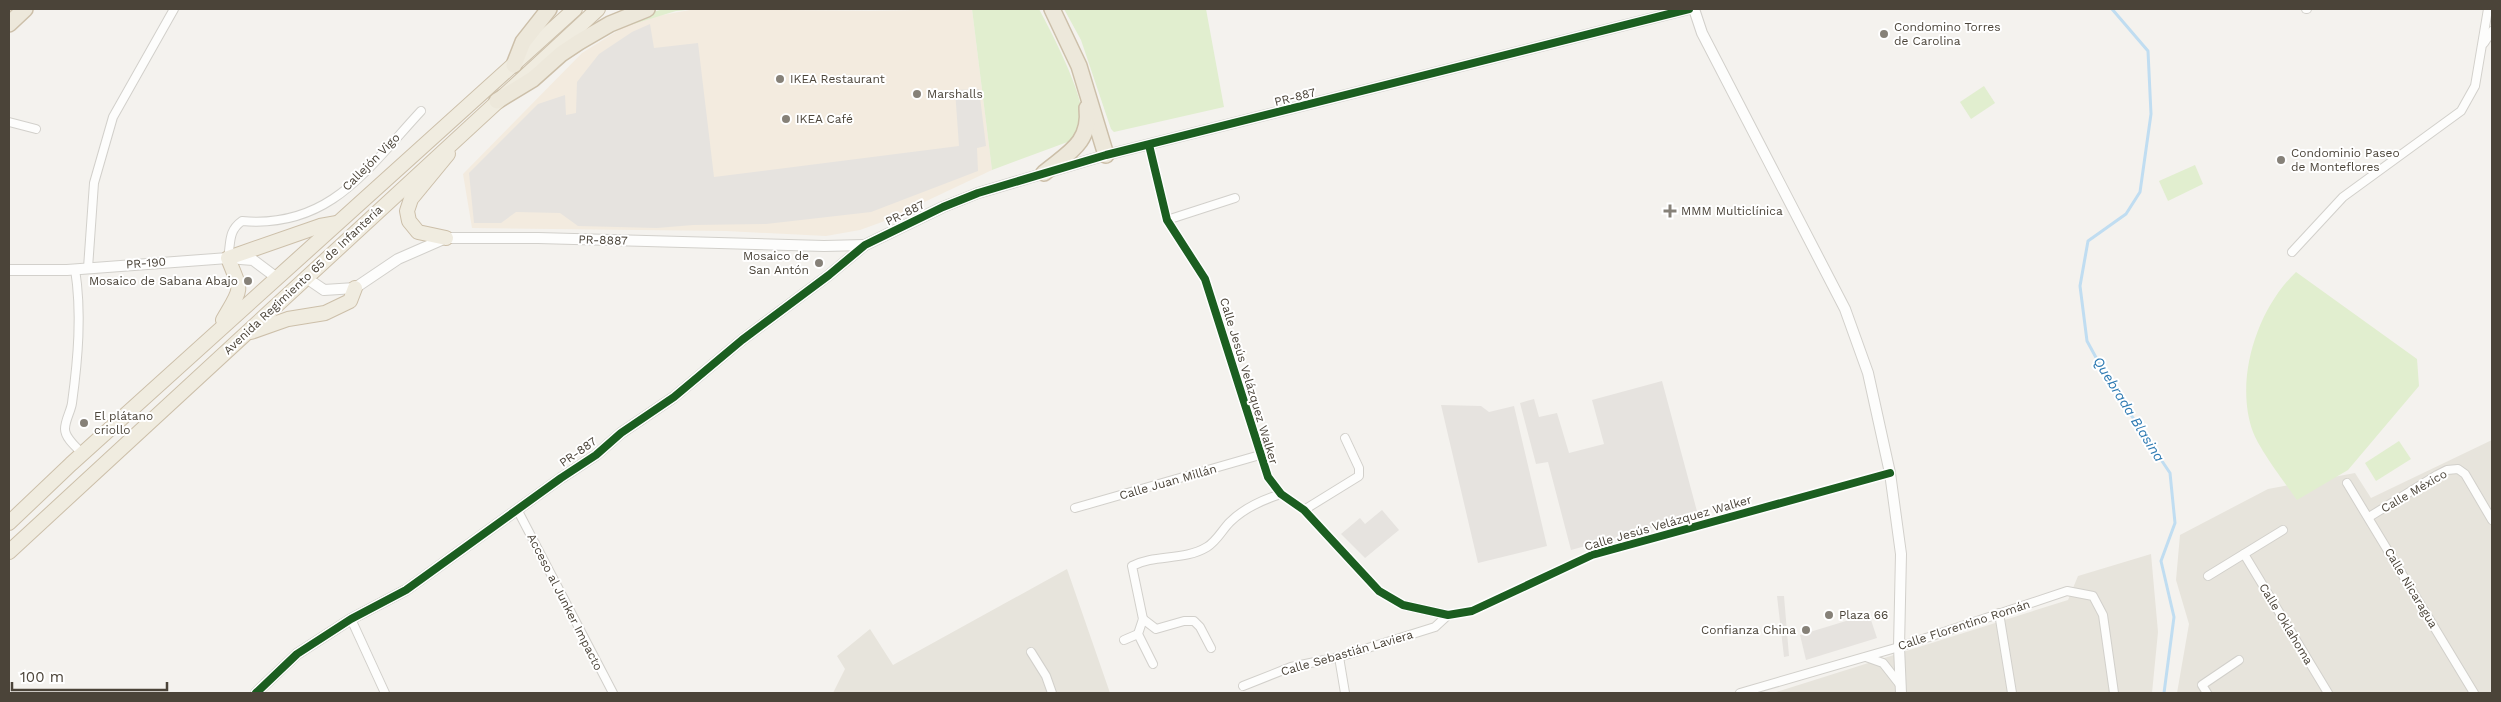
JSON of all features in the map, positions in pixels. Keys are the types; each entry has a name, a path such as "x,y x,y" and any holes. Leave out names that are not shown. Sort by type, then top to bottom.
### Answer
{"highway":[{"path":"9,24 25,9"},
{"path":"514,65 523,42 549,9"},
{"name":"Avenida Regimiento 65 de Infantería","path":"9,523 82,453 575,9"},
{"name":"Avenida Regimiento 65 de Infantería","path":"9,552 241,336 598,9"},
{"path":"497,102 533,79 561,54 579,42 610,24 647,9"},
{"path":"1052,9 1086,86 1106,155"},
{"path":"1044,173 1078,144 1084,136 1087,125 1084,95 1068,42"},
{"path":"446,238 418,232 409,221 407,211 411,199 436,171 466,130"},
{"path":"217,332 240,286 228,258 320,226 337,222"},
{"path":"241,336 288,319 325,313 350,301 355,288"}],"street":[{"path":"88,268 94,183 113,117 174,9"},
{"name":"PR-887","path":"256,693 297,654 351,619 406,590 518,511 561,478 596,455 621,433 674,397 742,340 829,275 865,245 974,194 1106,155 1689,9"},
{"path":"1694,9 1702,34 1845,309 1868,373 1890,473 1901,554 1899,647 1901,690"},
{"path":"2292,252 2342,197 2461,111 2475,86 2488,9"},
{"path":"2482,44 2492,32"},
{"name":"Callejón Vigo","path":"228,258 230,235 234,226 242,221 265,223 304,215 317,210 357,178 421,111"},
{"path":"9,122 36,128"},
{"name":"Calle Jesús Velázquez Walker","path":"1149,145 1167,220 1205,279 1257,436 1260,455 1268,477 1280,494 1304,510 1379,591 1403,605 1448,615 1472,611 1592,555 1890,473"},
{"path":"1167,220 1235,198"},
{"name":"PR-8887","path":"355,288 398,259 446,238 538,238 824,246 865,245"},
{"name":"PR-190","path":"9,270 75,269 228,258 253,260 277,278"},
{"path":"75,269 78,289 77,351 72,406 65,430 69,439 82,453"},
{"path":"305,277 324,290 355,288"},
{"path":"1304,510 1359,476 1359,468 1345,438"},
{"name":"Calle Juan Millán","path":"1075,508 1260,455"},
{"name":"Calle México","path":"2369,517 2437,475 2447,470 2458,469 2465,474 2492,520"},
{"name":"Calle Nicaragua","path":"2346,483 2369,517 2474,693"},
{"path":"1153,664 1138,634 1143,619 1141,604 1131,571 1132,566 1138,562 1186,555 1206,548 1218,538 1228,523 1240,512 1280,494"},
{"name":"Acceso al Junker Impacto","path":"518,511 613,693"},
{"path":"2208,576 2283,530"},
{"name":"Calle Oklahoma","path":"2244,554 2328,693"},
{"name":"Calle Florentino Román","path":"1740,693 1762,690 2067,591 2092,596 2103,615 2114,693"},
{"path":"1999,613 2012,693"},
{"name":"Calle Sebastián Laviera","path":"1243,686 1290,667 1339,657 1435,628 1448,615"},
{"path":"351,619 385,693"},
{"path":"1143,619 1156,629 1184,621 1194,621 1200,627 1211,648"},
{"path":"1124,640 1138,634"},
{"path":"1031,652 1046,676 1052,693"},
{"path":"1339,657 1345,693"},
{"path":"1866,657 1883,663 1901,690"},
{"path":"2207,693 2202,685 2239,660"}],"shaded area":[{"path":"695,9 871,11 972,9 992,170 882,222 860,230 826,236 726,231 472,228 463,174 582,53 622,28 652,17"},
{"path":"650,24 654,48 698,43 714,177 959,146 955,90 979,89 986,146 977,148 978,171 871,212 766,224 693,225 657,228 578,226 560,213 516,212 501,223 474,223 469,173 538,104 565,95 566,115 576,113 577,82 599,54 632,32"},
{"path":"1662,381 1698,515 1571,550 1548,462 1536,464 1520,403 1534,399 1539,417 1557,413 1569,453 1604,444 1592,400"},
{"path":"1441,405 1481,406 1489,412 1514,406 1547,546 1478,563"},
{"path":"2492,440 2492,693 2177,693 2189,624 2176,580 2180,535 2268,489 2355,473 2371,498"},
{"path":"1382,510 1399,530 1365,558 1341,534 1360,518 1365,524"},
{"path":"2151,554 2158,632 2152,693 1773,693 2068,600 2078,576"},
{"path":"1067,569 1110,693 833,693 845,669 837,656 870,629 893,665"},
{"path":"1777,596 1784,596 1789,656 1784,657"},
{"path":"1869,614 1877,638 1806,660 1800,635"}],"green space":[{"path":"664,9 695,9 676,11 604,33 638,16"},
{"path":"972,9 1039,9 1066,63 1078,94 1082,121 1073,140 992,170"},
{"path":"1064,9 1206,9 1224,107 1114,132 1111,129 1081,40"},
{"path":"1984,86 1995,103 1971,119 1960,102"},
{"path":"2195,165 2203,184 2168,201 2159,181"},
{"path":"2296,272 2417,359 2419,386 2348,470 2297,500 2256,439 2248,412 2246,390 2248,368 2260,325 2282,287"},
{"path":"2399,441 2411,459 2376,481 2365,463"}],"waterway":[{"name":"Quebrada Blasina","path":"2112,9 2148,51 2151,114 2140,192 2126,214 2088,241 2080,286 2087,341 2111,385 2170,473 2175,523 2161,561 2174,617 2164,693"}],"cycle path":[{"path":"256,693 297,654 351,619 406,590 561,478 596,455 621,433 674,397 742,340 829,275 865,245 943,207 978,193 1106,155 1689,9"},
{"path":"1149,145 1167,220 1205,279 1268,477 1281,494 1304,510 1379,591 1403,605 1448,615 1472,611 1592,555 1890,473"}],"place":[{"name":"Condomino Torres de Carolina","path":"1884,34"},
{"name":"IKEA Restaurant","path":"780,79"},
{"name":"Marshalls","path":"917,94"},
{"name":"IKEA Café","path":"786,119"},
{"name":"Condominio Paseo de Monteflores","path":"2281,160"},
{"name":"MMM Multiclínica","path":"1670,211"},
{"name":"Mosaico de San Antón","path":"819,263"},
{"name":"Mosaico de Sabana Abajo","path":"248,281"},
{"name":"El plátano criollo","path":"84,423"},
{"name":"Plaza 66","path":"1829,615"},
{"name":"Confianza China","path":"1806,630"}]}
